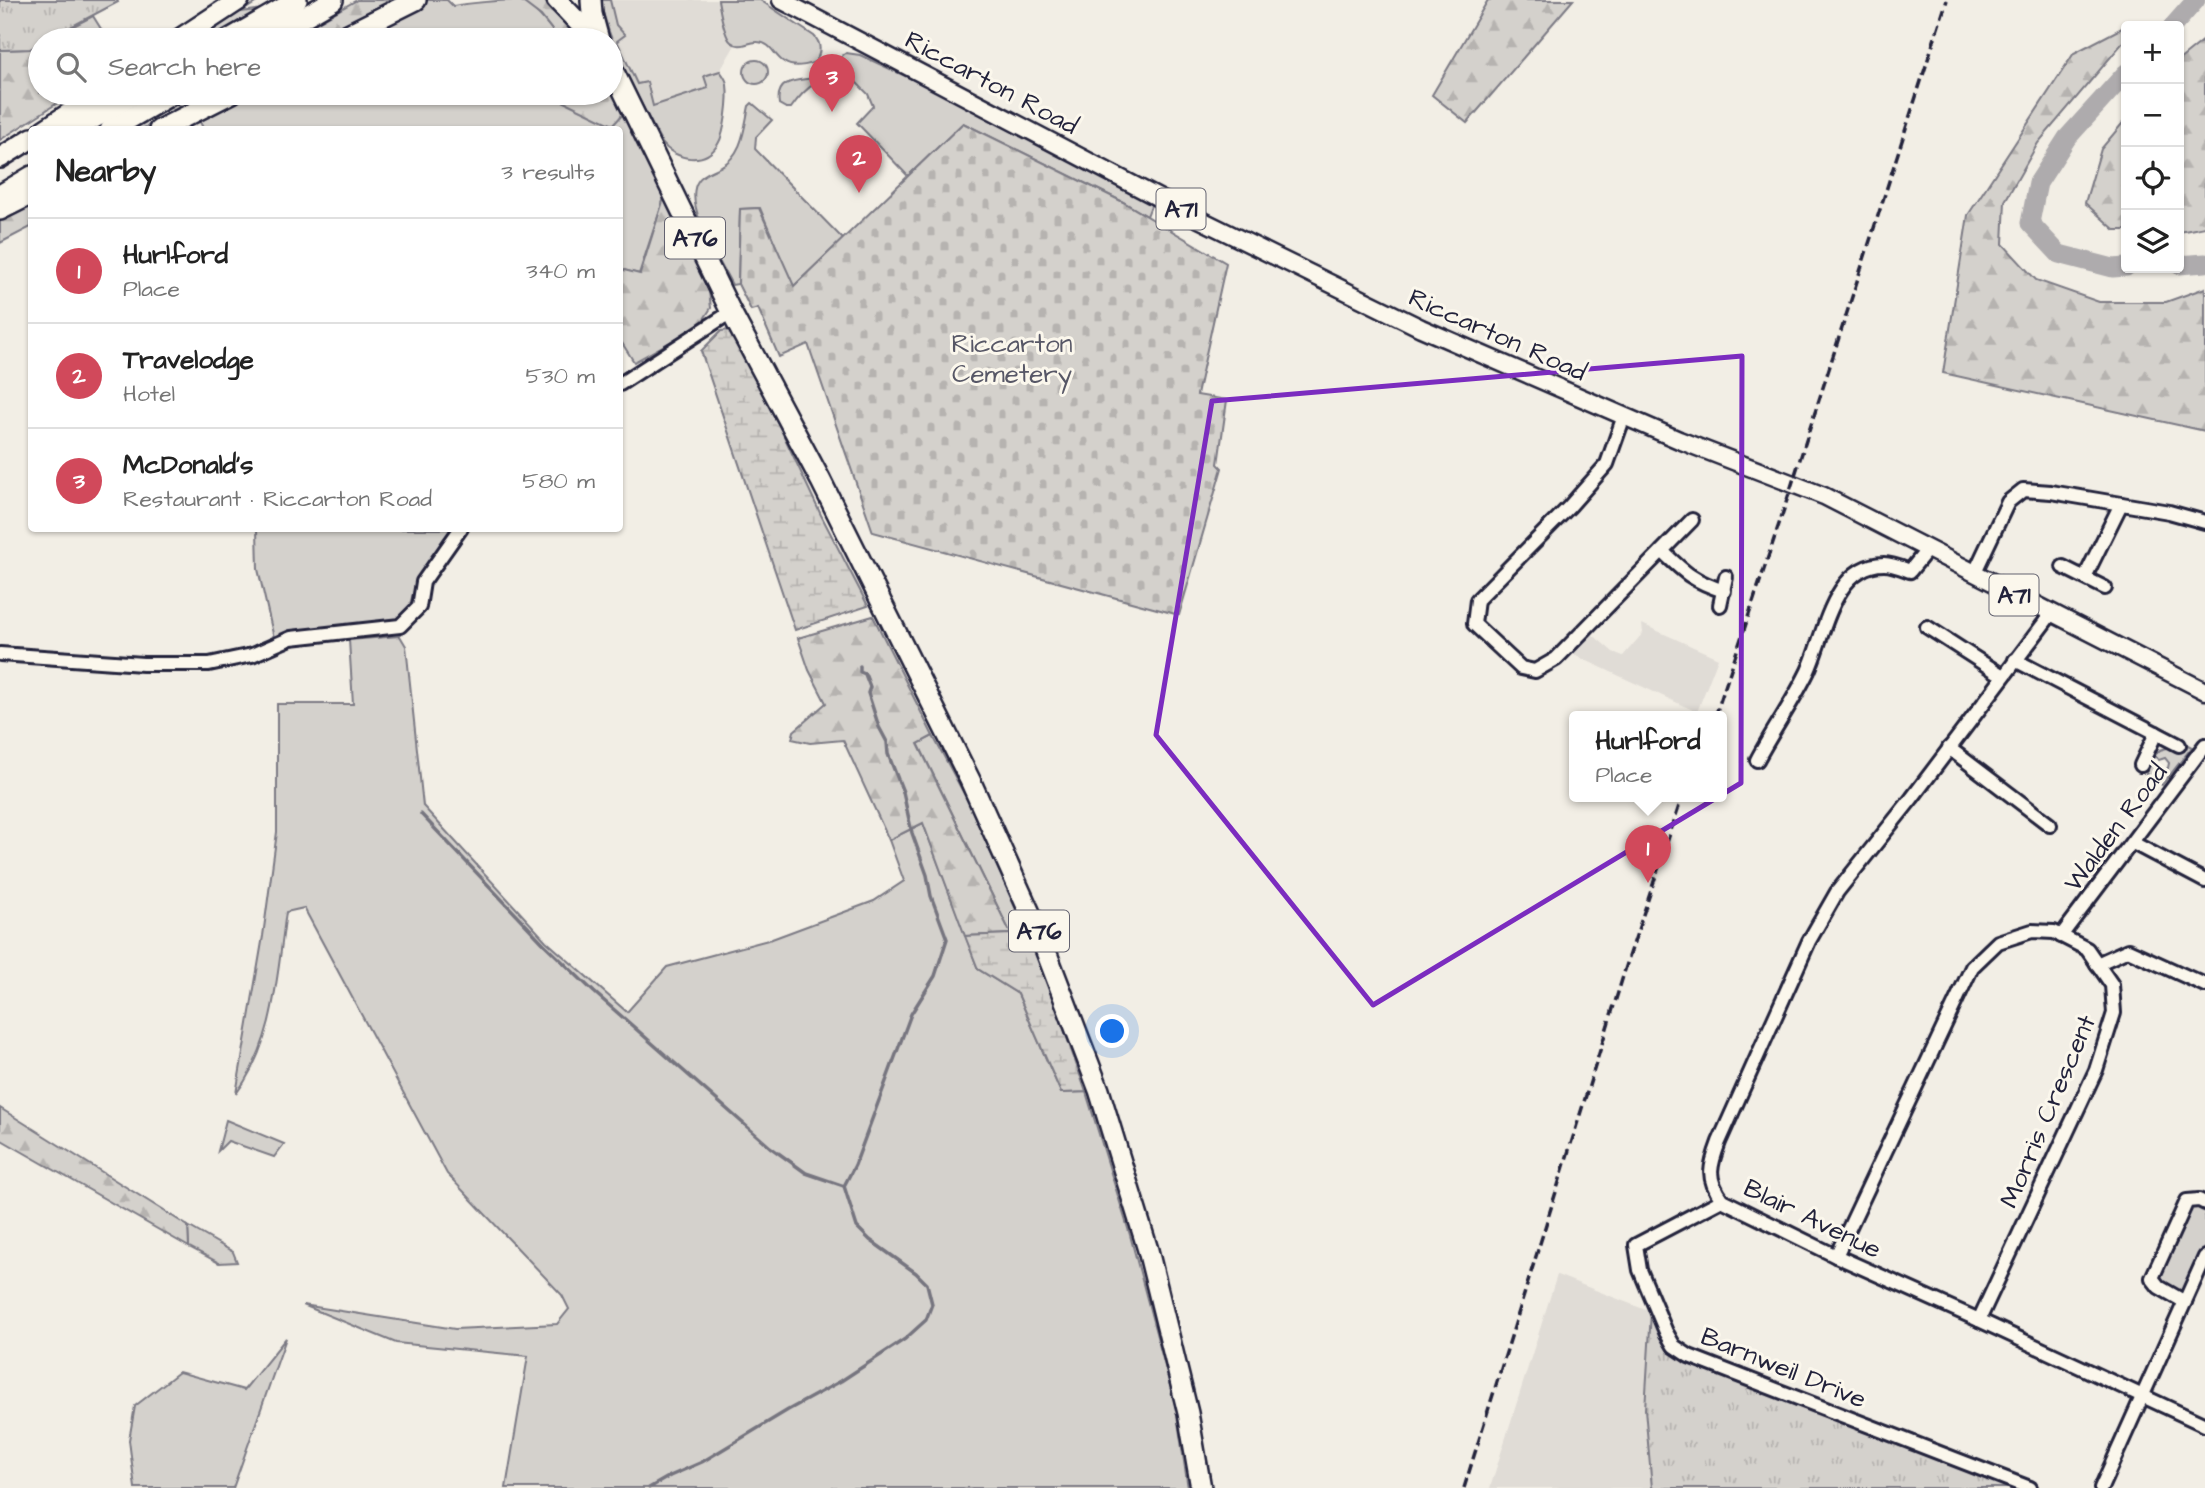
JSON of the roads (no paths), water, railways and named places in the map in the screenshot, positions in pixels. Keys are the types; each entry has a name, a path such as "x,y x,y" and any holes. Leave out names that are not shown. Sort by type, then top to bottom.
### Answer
{"highway":[{"path":"196,28 239,0"},
{"path":"249,28 297,0"},
{"path":"285,28 333,0"},
{"path":"360,28 416,0"},
{"path":"557,0 585,28"},
{"path":"591,0 595,28"},
{"name":"A76","path":"623,91 731,312 821,481 951,742 1006,856 1039,933 1099,1090 1133,1197 1169,1331 1188,1413 1201,1488"},
{"path":"50,126 82,105"},
{"path":"81,126 117,105"},
{"path":"117,126 153,105"},
{"path":"167,126 208,105"},
{"path":"0,158 28,140"},
{"path":"0,172 28,156"},
{"path":"0,195 28,178"},
{"path":"0,210 28,196"}],"main road":[{"name":"Riccarton Road","path":"781,0 1270,254 1420,328 1679,440 1824,496 2205,691"}],"street":[{"path":"623,382 731,312"},
{"path":"1624,416 1607,464 1478,600 1474,624 1521,668 1535,671 1556,659 1692,520"},
{"path":"1974,574 2008,502 2023,490 2051,492 2169,512 2205,522"},
{"path":"2085,577 2121,505"},
{"path":"0,654 143,664 209,664 253,654 291,638 400,626 419,607 423,582 458,532"},
{"path":"1757,760 1808,670 1837,594 1847,582 1869,567 1883,564 1910,571 1927,550"},
{"path":"1662,551 1701,584 1724,591"},
{"path":"2063,567 2105,588"},
{"path":"1720,605 1726,577"},
{"name":"Blair Avenue","path":"2051,614 1837,892 1810,941 1712,1163 1710,1177 1722,1200 1836,1256 2205,1426"},
{"path":"1927,627 2003,677"},
{"path":"2015,660 2179,745"},
{"path":"2141,765 2156,733"},
{"name":"Walden Road","path":"2061,936 2205,745"},
{"path":"1949,748 2050,825"},
{"path":"2133,843 2205,881"},
{"name":"Morris Crescent","path":"1836,1256 1972,967 1998,942 2032,931 2054,932 2087,949 2112,985 2114,1013 2099,1059 1979,1320"},
{"path":"2098,964 2128,950 2205,985"},
{"name":"Barnweil Drive","path":"1722,1200 1636,1245 1640,1270 1674,1346 1689,1356 2030,1488"},
{"path":"2185,1302 2160,1287 2152,1278 2187,1201 2199,1200 2205,1203"},
{"path":"2101,1488 2205,1257"}],"waterway":[{"path":"2177,21 2196,0"},
{"path":"2121,79 2067,138 2038,183 2030,223 2059,254 2113,268 2121,267"},
{"path":"2184,265 2205,263"},
{"path":"844,1186 855,1165 911,1014 935,976 947,939 931,896 903,792 888,754 887,742 868,693 870,687 865,674 860,672 860,666"},
{"path":"421,814 544,944 594,992 770,1147 806,1173 844,1186 857,1227 927,1284 932,1304 926,1320 905,1339 841,1381 702,1462 649,1488"}],"railway":[{"path":"1717,711 1947,0"},
{"path":"1464,1488 1629,957 1680,802"}],"place":[{"name":"McDonald's","path":"832,112"},
{"name":"Travelodge","path":"859,193"},
{"name":"Hurlford","path":"1648,883"}],"park label":[{"name":"Riccarton Cemetery","path":"1012,358"}]}
